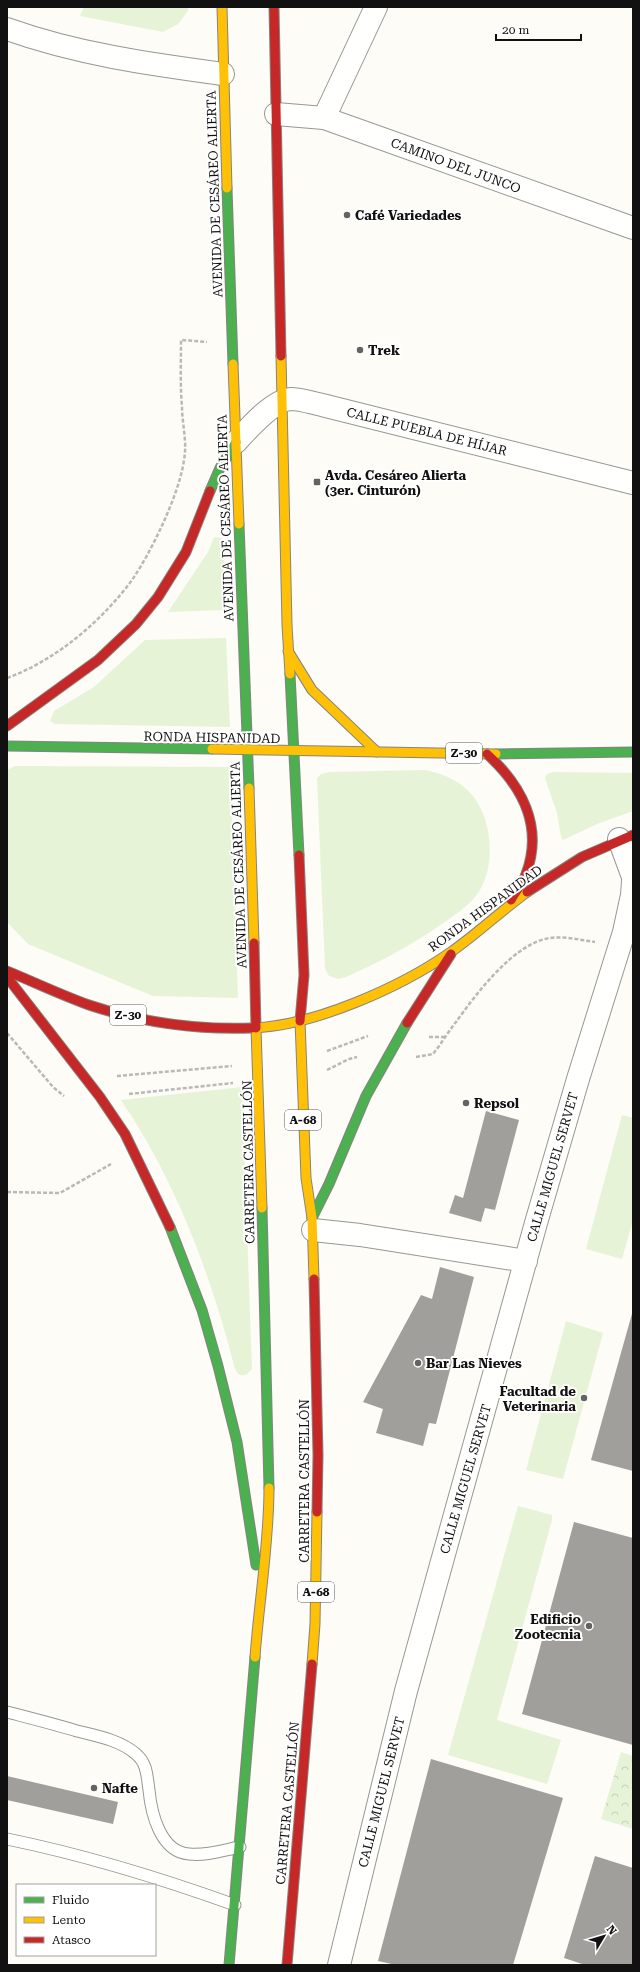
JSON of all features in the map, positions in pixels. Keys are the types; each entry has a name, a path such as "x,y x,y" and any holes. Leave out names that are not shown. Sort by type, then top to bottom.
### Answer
{"main road":[{"name":"AVENIDA DE CESÁREO ALIERTA","path":"222,7 222,74 248,750 256,1028"},
{"path":"274,7 288,651 295,751 304,975 300,1021"},
{"path":"7,726 99,660 134,627 155,601 186,552 224,457 236,442"},
{"path":"288,651 312,690 350,728 377,752"},
{"name":"RONDA HISPANIDAD","path":"7,746 487,754 633,752"},
{"path":"487,754 509,776 520,791 527,811 532,847 529,867 523,882 504,909"},
{"name":"RONDA HISPANIDAD","path":"7,971 90,1005 145,1020 179,1027 214,1030 256,1028 300,1021 335,1012 366,999 453,951 504,909 543,880 602,846 626,837"},
{"path":"313,1224 375,1079 404,1027 453,951"},
{"path":"7,977 100,1097 125,1134 135,1151 164,1212 187,1268 202,1310 237,1442 260,1594"},
{"name":"CARRETERA CASTELLÓN","path":"287,1965 315,1624 318,1455 313,1224 306,1178 300,1021"},
{"name":"CARRETERA CASTELLÓN","path":"229,1965 240,1848 260,1594 269,1525 269,1452 259,1080 256,1028"}],"street":[{"path":"324,118 376,7"},
{"path":"7,28 62,46 132,62 222,74"},
{"name":"CAMINO DEL JUNCO","path":"276,114 324,118 633,228"},
{"name":"CALLE PUEBLA DE HÍJAR","path":"282,401 291,399 322,405 633,483"},
{"path":"236,442 252,424 282,401"},
{"path":"626,837 633,877"},
{"name":"CALLE MIGUEL SERVET","path":"339,1965 406,1691 578,1079 624,932 632,896 633,881"},
{"path":"313,1224 360,1235 526,1261"}],"lane":[{"path":"10,1715 113,1741 136,1754 143,1762 146,1770 151,1805 161,1834 176,1849 188,1854 201,1854 240,1848"},
{"path":"7,1839 57,1849 155,1877 235,1905"}],"path":[{"path":"7,678 26,670 56,652 78,636 114,601 132,579 158,535 176,495 185,452"},
{"path":"412,1057 425,1057 432,1054 476,995 503,967 527,947 538,941 562,937 597,942"},
{"path":"7,1033 53,1087 65,1096 70,1097"},
{"path":"324,1071 349,1059 358,1057"},
{"path":"124,1095 238,1082"},
{"path":"7,1192 60,1193 135,1151"}],"green space":[{"path":"84,7 188,7 188,11 178,24 163,32 80,16"},
{"path":"214,537 221,538 224,543 225,610 168,612 208,552"},
{"path":"226,638 230,727 55,724 50,721 54,711 94,687 145,640"},
{"path":"15,766 230,767 238,998 153,996 28,944 7,922 7,770"},
{"path":"425,770 454,780 469,792 481,809 488,829 490,849 488,870 481,889 459,912 431,932 407,946 346,977 338,979 329,976 325,968 317,778 321,774 329,772"},
{"path":"554,772 633,773 633,811 597,824 563,840 561,837 557,813 545,778 547,774"},
{"path":"242,1087 252,1369 246,1375 239,1375 235,1369 215,1299 203,1264 175,1196 141,1131 121,1100"},
{"path":"622,1115 633,1118 633,1220 622,1259 586,1249"},
{"path":"566,1321 603,1333 563,1479 526,1470"},
{"path":"518,1506 552,1515 552,1520 497,1720 561,1740 547,1784 448,1755"},
{"path":"621,1752 633,1756 633,1829 601,1819"}],"building":[{"path":"486,1111 519,1120 495,1210 485,1208 481,1222 449,1213 455,1195 463,1198"},
{"path":"440,1267 474,1277 436,1424 429,1423 423,1446 376,1433 383,1409 363,1402 421,1295 432,1299"},
{"name":"Facultad de Veterinaria","path":"633,1310 633,1471 591,1460"},
{"name":"Edificio Zootecnia","path":"574,1522 633,1538 633,1745 522,1714"},
{"path":"431,1759 563,1798 513,1965 396,1965 378,1961"},
{"path":"7,1776 118,1802 113,1824 7,1800"},
{"path":"595,1856 633,1868 633,1965 585,1965 564,1958"}],"traffic: fast":[{"path":"227,188 233,364"},
{"path":"210,491 220,468 236,442"},
{"path":"239,524 249,788"},
{"path":"290,674 299,855"},
{"path":"7,746 212,749"},
{"path":"496,754 633,752"},
{"path":"312,1218 329,1184 366,1096 407,1023"},
{"path":"262,1208 269,1488"},
{"path":"170,1227 202,1310 218,1366 237,1442 256,1565"},
{"path":"229,1965 255,1657"}],"traffic: slow":[{"path":"222,7 227,188"},
{"path":"281,356 287,625 290,674"},
{"path":"233,364 239,524"},
{"path":"288,651 312,690 377,752"},
{"path":"212,749 496,754"},
{"path":"249,788 254,943"},
{"path":"252,1028 276,1026 302,1020 329,1012 382,991 408,978 451,952 527,892"},
{"path":"300,1021 306,1178 312,1218 314,1279"},
{"path":"256,1028 262,1208"},
{"path":"255,1657 266,1552 269,1488"},
{"path":"312,1664 315,1624 317,1512"}],"traffic: jam":[{"path":"274,7 281,356"},
{"path":"7,726 98,660 136,624 158,597 186,552 210,491"},
{"path":"487,754 510,779 519,793 531,823 531,856 525,877 511,900"},
{"path":"527,892 582,857 633,835"},
{"path":"299,855 304,975 300,1021"},
{"path":"254,943 256,1028"},
{"path":"407,1023 451,954"},
{"path":"7,971 89,1005 150,1021 210,1028 252,1028"},
{"path":"7,977 100,1097 125,1134 170,1227"},
{"path":"314,1279 318,1455 317,1512"},
{"path":"287,1965 312,1664"}],"place":[{"name":"Café Variedades","path":"347,215"},
{"name":"Trek","path":"360,350"},
{"name":"Avda. Cesáreo Alierta (3er. Cinturón)","path":"317,482"},
{"name":"Repsol","path":"466,1103"},
{"name":"Bar Las Nieves","path":"418,1363"},
{"name":"Facultad de Veterinaria","path":"584,1398"},
{"name":"Edificio Zootecnia","path":"589,1626"},
{"name":"Nafte","path":"94,1788"}]}
